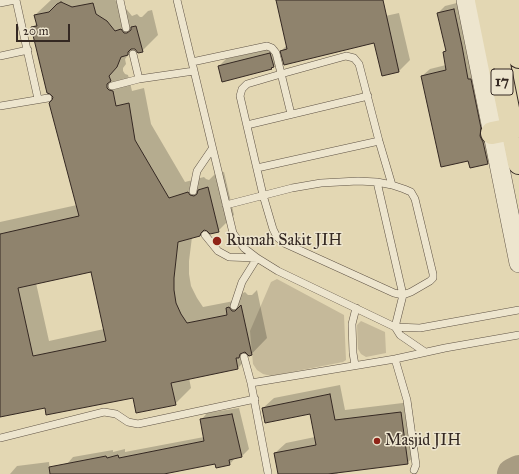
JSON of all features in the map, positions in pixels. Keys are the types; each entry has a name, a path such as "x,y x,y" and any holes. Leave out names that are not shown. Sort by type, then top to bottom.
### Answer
{"highway":[{"name":"17","path":"486,0 502,131 519,163"},
{"name":"17","path":"508,0 519,57"}],"street":[{"path":"466,0 502,131 519,263"}],"lane":[{"path":"0,3 15,0 28,50 38,99"},
{"path":"120,0 126,28"},
{"path":"177,0 233,233 244,248 278,271 395,327 420,328 519,310"},
{"path":"192,62 267,46 272,48 276,53 291,114"},
{"path":"0,56 28,50"},
{"path":"133,54 139,79"},
{"path":"226,205 263,195 292,188 321,183 358,181 377,182 392,185 411,192 415,199 433,278 411,292 403,295 394,294 284,243 273,229 263,195 256,168 240,96 242,89 247,84 346,56 354,58 359,64 392,185"},
{"path":"112,86 139,79 194,71"},
{"path":"247,125 368,96"},
{"path":"0,106 48,98"},
{"path":"256,168 379,141"},
{"path":"193,191 197,171 212,149"},
{"path":"377,182 403,295 395,327 400,335 425,352"},
{"path":"205,235 218,251 229,257 257,258"},
{"path":"234,306 242,282 257,258"},
{"path":"355,366 352,324 356,308"},
{"path":"251,383 395,359 519,335"},
{"path":"244,356 251,383 268,473"},
{"path":"395,359 407,400 416,465 414,470"},
{"path":"0,438 104,412 116,414 128,422 138,424 254,399"}],"shaded area":[{"path":"277,279 344,315 346,360 343,362 271,376 263,374 257,370 253,364 250,331 271,282"},
{"path":"361,321 385,332 386,353 366,357 361,354 358,349 357,325"}],"building":[{"path":"276,0 383,0 399,72 382,76 374,43 284,65 280,51 287,49"},
{"path":"61,2 72,7 93,3 96,14 107,21 115,31 121,29 124,33 127,33 131,30 131,27 136,26 143,52 138,53 135,49 131,49 128,52 128,55 121,57 117,67 109,76 111,81 107,84 107,88 113,91 116,106 129,103 135,140 169,198 188,192 190,195 194,196 197,194 198,190 208,187 219,232 210,234 204,230 200,236 178,242 174,278 176,303 187,323 227,315 226,308 229,307 232,311 235,311 241,305 252,355 249,356 245,352 240,354 239,358 236,358 238,369 171,383 176,405 136,413 133,398 46,415 45,408 0,417 0,234 79,216 49,103 53,97 47,93 31,27 37,26 34,15 49,12","holes":["91,272 106,341 33,356 18,288"]},
{"path":"454,9 468,79 471,79 481,128 480,136 483,142 488,164 470,168 468,161 441,167 421,76 446,70 443,52 446,51 437,13"},
{"path":"270,53 274,67 271,68 272,69 222,82 218,66"},
{"path":"330,394 335,420 401,412 408,464 328,474 278,474 274,453 316,445 310,414 265,423 262,408"},
{"path":"232,414 242,457 229,460 230,465 216,468 215,464 164,474 50,474 49,467 106,456 107,458 118,455 119,458 204,441 200,419"}],"waterway":[{"path":"513,474 519,471"}],"place":[{"name":"Rumah Sakit JIH","path":"217,241"},
{"name":"Masjid JIH","path":"377,441"}]}
